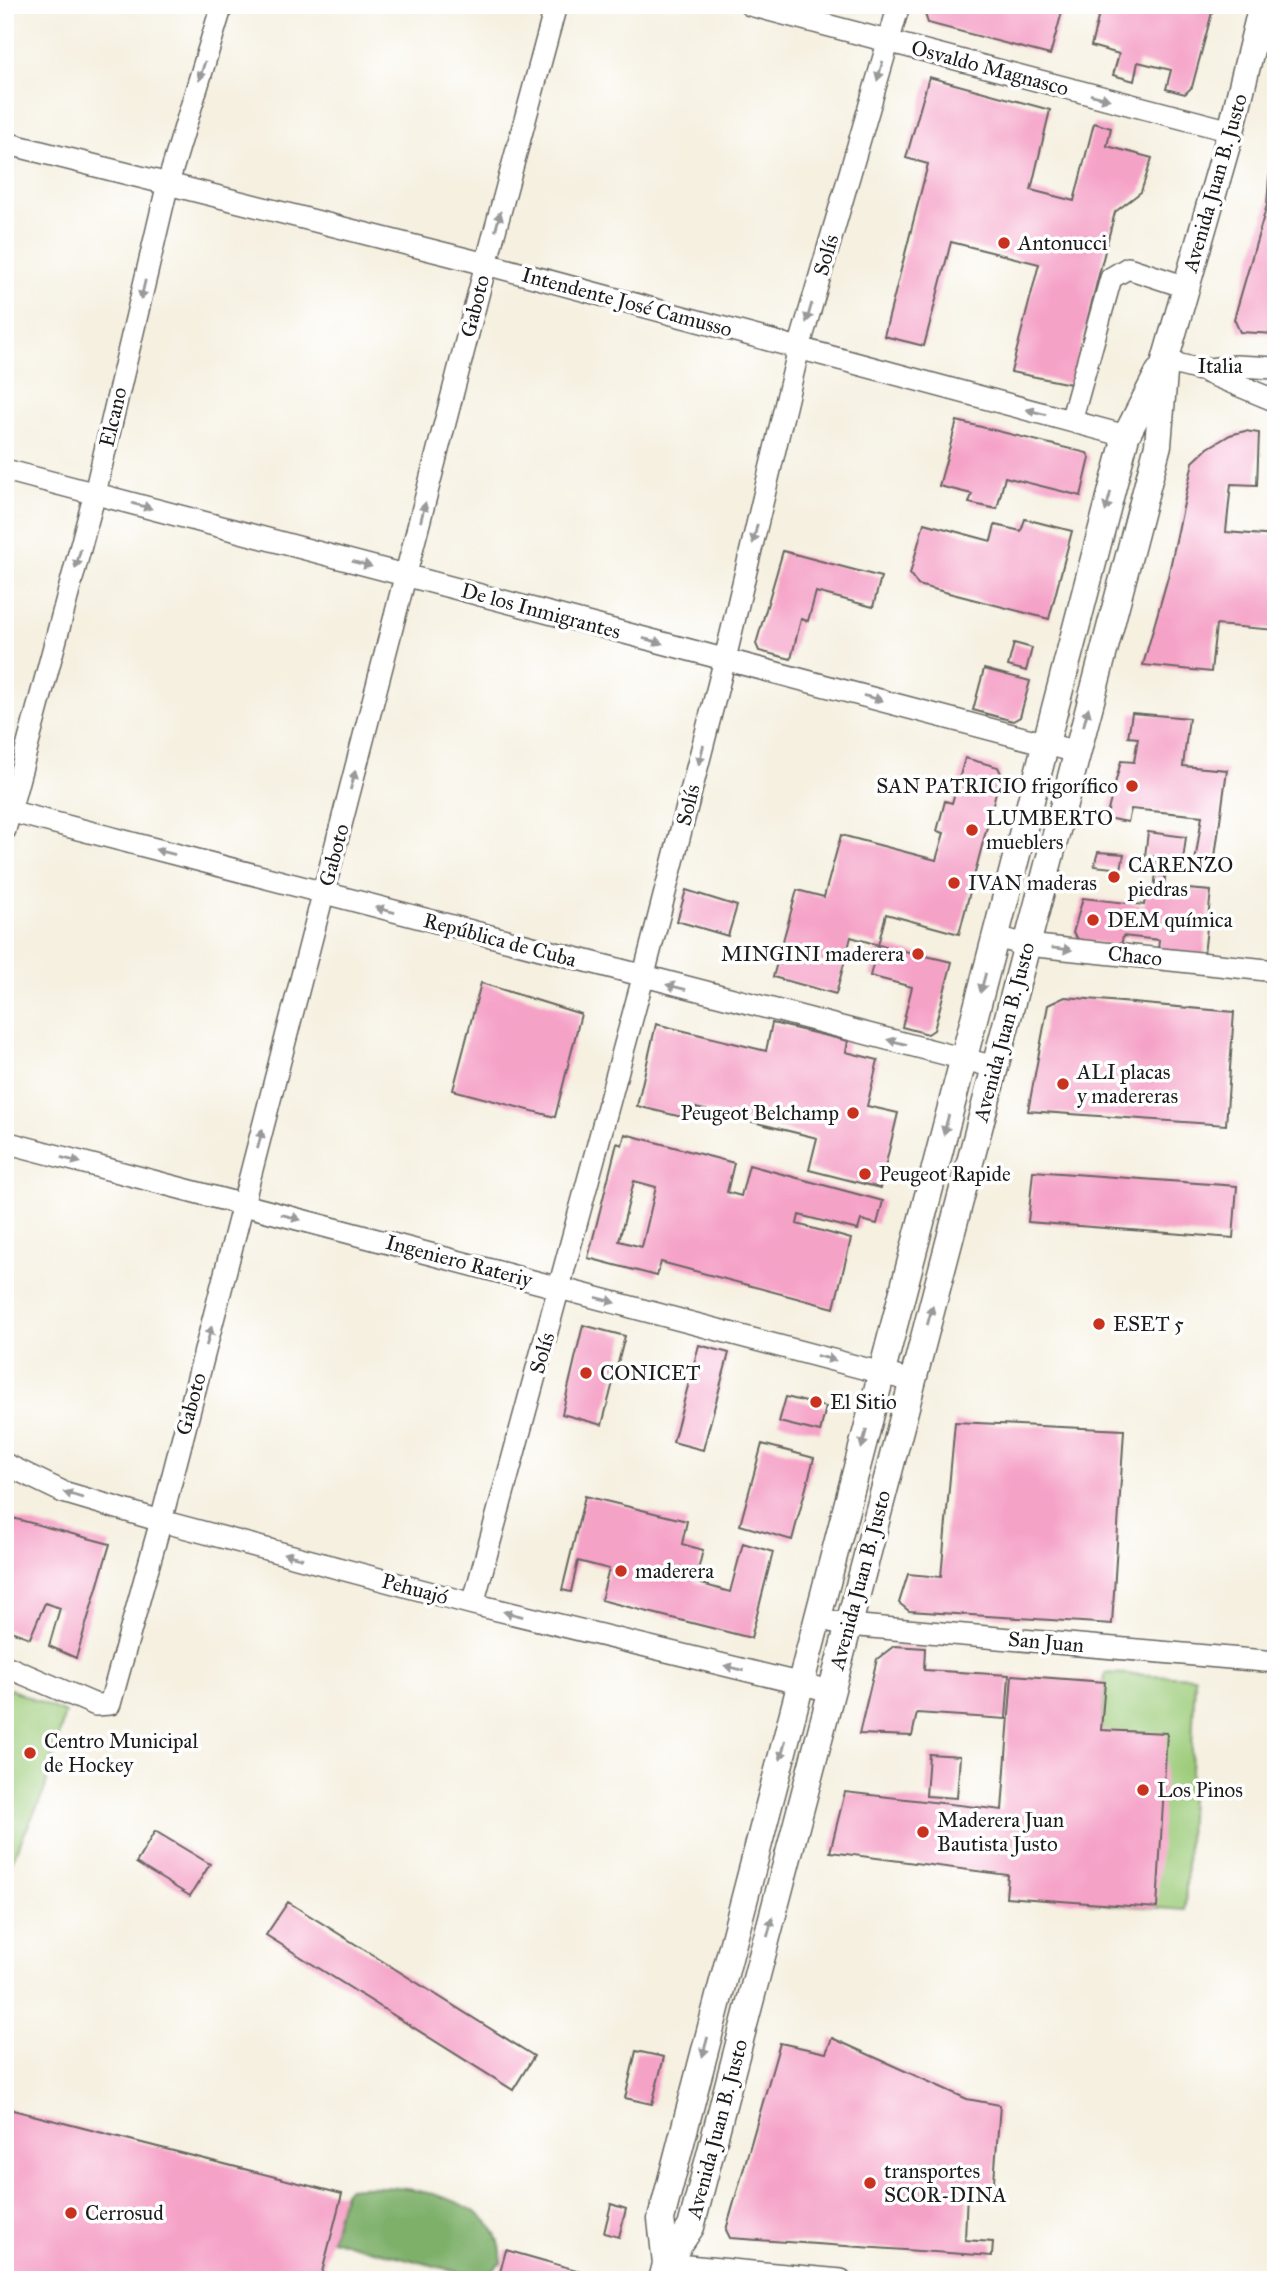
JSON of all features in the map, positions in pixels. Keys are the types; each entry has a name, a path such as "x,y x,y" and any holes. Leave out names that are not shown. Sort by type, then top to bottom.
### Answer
{"main road":[{"name":"Avenida Juan B. Justo","path":"664,2272 691,2227 1158,445 1165,361 1231,131 1265,35 1262,5"},
{"name":"Avenida Juan B. Justo","path":"664,2272 660,2219 1045,744 1126,436 1165,361"}],"street":[{"name":"Elcano","path":"7,817 95,493 169,183 222,5"},
{"name":"Gaboto","path":"5,1665 96,1705 110,1704 161,1521 486,264 556,5"},
{"name":"Osvaldo Magnasco","path":"750,5 1231,131"},
{"name":"Solís","path":"473,1604 643,978 725,659 799,348 898,5"},
{"name":"Intendente José Camusso","path":"5,143 486,264 1126,436"},
{"path":"1071,421 1111,278 1128,268 1186,287"},
{"name":"Italia","path":"1165,361 1200,370 1236,366 1276,368"},
{"path":"1200,370 1276,401"},
{"name":"De los Inmigrantes","path":"5,470 1077,752"},
{"name":"República de Cuba","path":"7,817 323,893 995,1067"},
{"name":"Chaco","path":"995,937 1027,945 1276,971"},
{"name":"Ingeniero Rateriy","path":"5,1142 912,1381"},
{"name":"Pehuajó","path":"5,1464 63,1492 161,1521 473,1604 831,1691"},
{"name":"San Juan","path":"817,1618 848,1625 1276,1662"},
{"path":"664,2272 841,2280"}],"green space":[{"name":"Los Pinos","path":"1105,1673 1195,1677 1185,1910 1089,1903"},
{"name":"Centro Municipal de Hockey","path":"5,1687 65,1713 44,1792 5,1875"},
{"path":"348,2188 419,2191 468,2208 487,2221 498,2239 501,2262 486,2275 458,2272 331,2239 344,2192"}],"building":[{"path":"922,5 1064,5 1050,55 928,23"},
{"path":"1113,5 1214,5 1192,87 1185,94 1166,89 1171,70 1138,62 1134,81 1113,75 1119,54 1091,46 1100,10 1111,12"},
{"path":"929,77 1050,110 1031,190 1074,201 1094,123 1111,128 1107,146 1152,158 1141,192 1115,212 1071,384 1011,372 1039,264 951,242 924,346 884,336 928,164 906,158"},
{"path":"1275,157 1276,334 1240,332 1234,319 1267,205 1269,178"},
{"path":"957,421 1087,453 1090,458 1081,496 1005,477 997,509 969,503 972,494 939,486"},
{"path":"1245,431 1259,433 1257,485 1231,484 1226,532 1276,536 1276,630 1216,625 1211,672 1143,665 1168,577 1193,462 1208,448 1230,435"},
{"path":"1025,519 1072,531 1049,619 918,585 910,574 924,523 991,541 995,525 1021,531"},
{"path":"783,551 881,577 873,607 816,592 808,621 801,619 791,659 759,651 756,644"},
{"path":"1014,643 1032,648 1026,671 1008,666"},
{"path":"984,669 1030,681 1020,717 1013,721 973,710"},
{"path":"1132,713 1189,718 1183,766 1227,770 1214,864 1195,862 1202,816 1131,809 1128,822 1106,818 1121,761 1134,762 1138,738 1128,737"},
{"path":"965,758 998,767 1001,773 959,934 886,914 878,945 851,937 836,994 773,977 797,890 824,897 841,835 936,860 944,833 937,831 945,801 952,803"},
{"path":"1148,832 1186,837 1183,861 1167,859 1164,887 1211,891 1204,955 1158,950 1159,940 1123,936 1121,946 1079,940 1073,933 1083,898 1144,905 1146,892 1154,894 1157,857 1145,856"},
{"path":"1098,852 1124,854 1121,869 1094,866"},
{"path":"686,890 737,906 728,936 677,921"},
{"path":"878,945 952,962 934,1030 928,1034 902,1027 912,987 870,976"},
{"path":"481,983 581,1014 555,1117 453,1090"},
{"path":"1065,997 1234,1012 1226,1125 1028,1111 1048,1005"},
{"path":"772,1023 848,1041 846,1052 878,1060 867,1106 898,1113 880,1188 809,1170 817,1138 696,1108 694,1120 637,1106 656,1024 766,1051"},
{"path":"625,1134 734,1163 727,1192 741,1196 749,1165 883,1201 877,1224 861,1220 858,1230 799,1215 797,1224 851,1239 834,1308 661,1262 657,1276 588,1258 617,1143 622,1145","holes":["634,1181 656,1187 642,1247 619,1241"]},
{"path":"1033,1171 1237,1186 1233,1238 1028,1222"},
{"name":"CONICET","path":"583,1325 625,1336 602,1425 562,1414"},
{"path":"699,1345 729,1353 703,1450 673,1442"},
{"path":"786,1397 826,1407 820,1432 779,1422"},
{"path":"955,1422 1124,1430 1112,1624 909,1611 899,1603 908,1574 941,1577"},
{"path":"762,1444 814,1458 792,1540 740,1525"},
{"path":"585,1496 687,1521 682,1544 703,1550 695,1582 730,1592 743,1543 773,1552 751,1638 601,1600 609,1569 578,1561 571,1592 562,1590"},
{"path":"5,1516 110,1544 76,1658 49,1646 60,1608 45,1603 30,1638 5,1629"},
{"path":"894,1646 925,1648 924,1670 1009,1675 1006,1719 917,1713 912,1736 859,1734 877,1659"},
{"path":"1012,1675 1105,1682 1101,1730 1167,1733 1157,1908 1006,1897 1008,1875 830,1852 845,1792 1002,1810"},
{"path":"929,1754 960,1756 957,1798 926,1796"},
{"path":"155,1831 210,1864 190,1896 136,1863"},
{"path":"288,1902 534,2056 513,2090 266,1935"},
{"path":"832,2038 967,2099 1000,2105 993,2193 967,2191 965,2240 993,2242 992,2256 730,2238 726,2230 780,2043 826,2053"},
{"path":"636,2051 664,2057 652,2104 625,2098"},
{"path":"5,2108 342,2194 320,2280 5,2280"},
{"path":"611,2204 626,2209 619,2237 604,2233"},
{"path":"506,2250 608,2279 498,2280"}],"place":[{"name":"Antonucci","path":"1004,243"},
{"name":"SAN PATRICIO frigorífico","path":"1132,786"},
{"name":"LUMBERTO mueblers","path":"972,830"},
{"name":"CARENZO piedras","path":"1114,877"},
{"name":"IVAN maderas","path":"954,883"},
{"name":"DEM química","path":"1093,920"},
{"name":"MINGINI maderera","path":"918,954"},
{"name":"ALI placas y madereras","path":"1063,1084"},
{"name":"Peugeot Belchamp","path":"853,1113"},
{"name":"Peugeot Rapide","path":"865,1174"},
{"name":"ESET 5","path":"1099,1324"},
{"name":"CONICET","path":"586,1373"},
{"name":"El Sitio","path":"816,1402"},
{"name":"maderera","path":"621,1571"},
{"name":"Centro Municipal de Hockey","path":"30,1753"},
{"name":"Los Pinos","path":"1143,1790"},
{"name":"Maderera Juan Bautista Justo","path":"923,1832"},
{"name":"transportes SCOR-DINA","path":"870,2183"},
{"name":"Cerrosud","path":"71,2213"}]}
